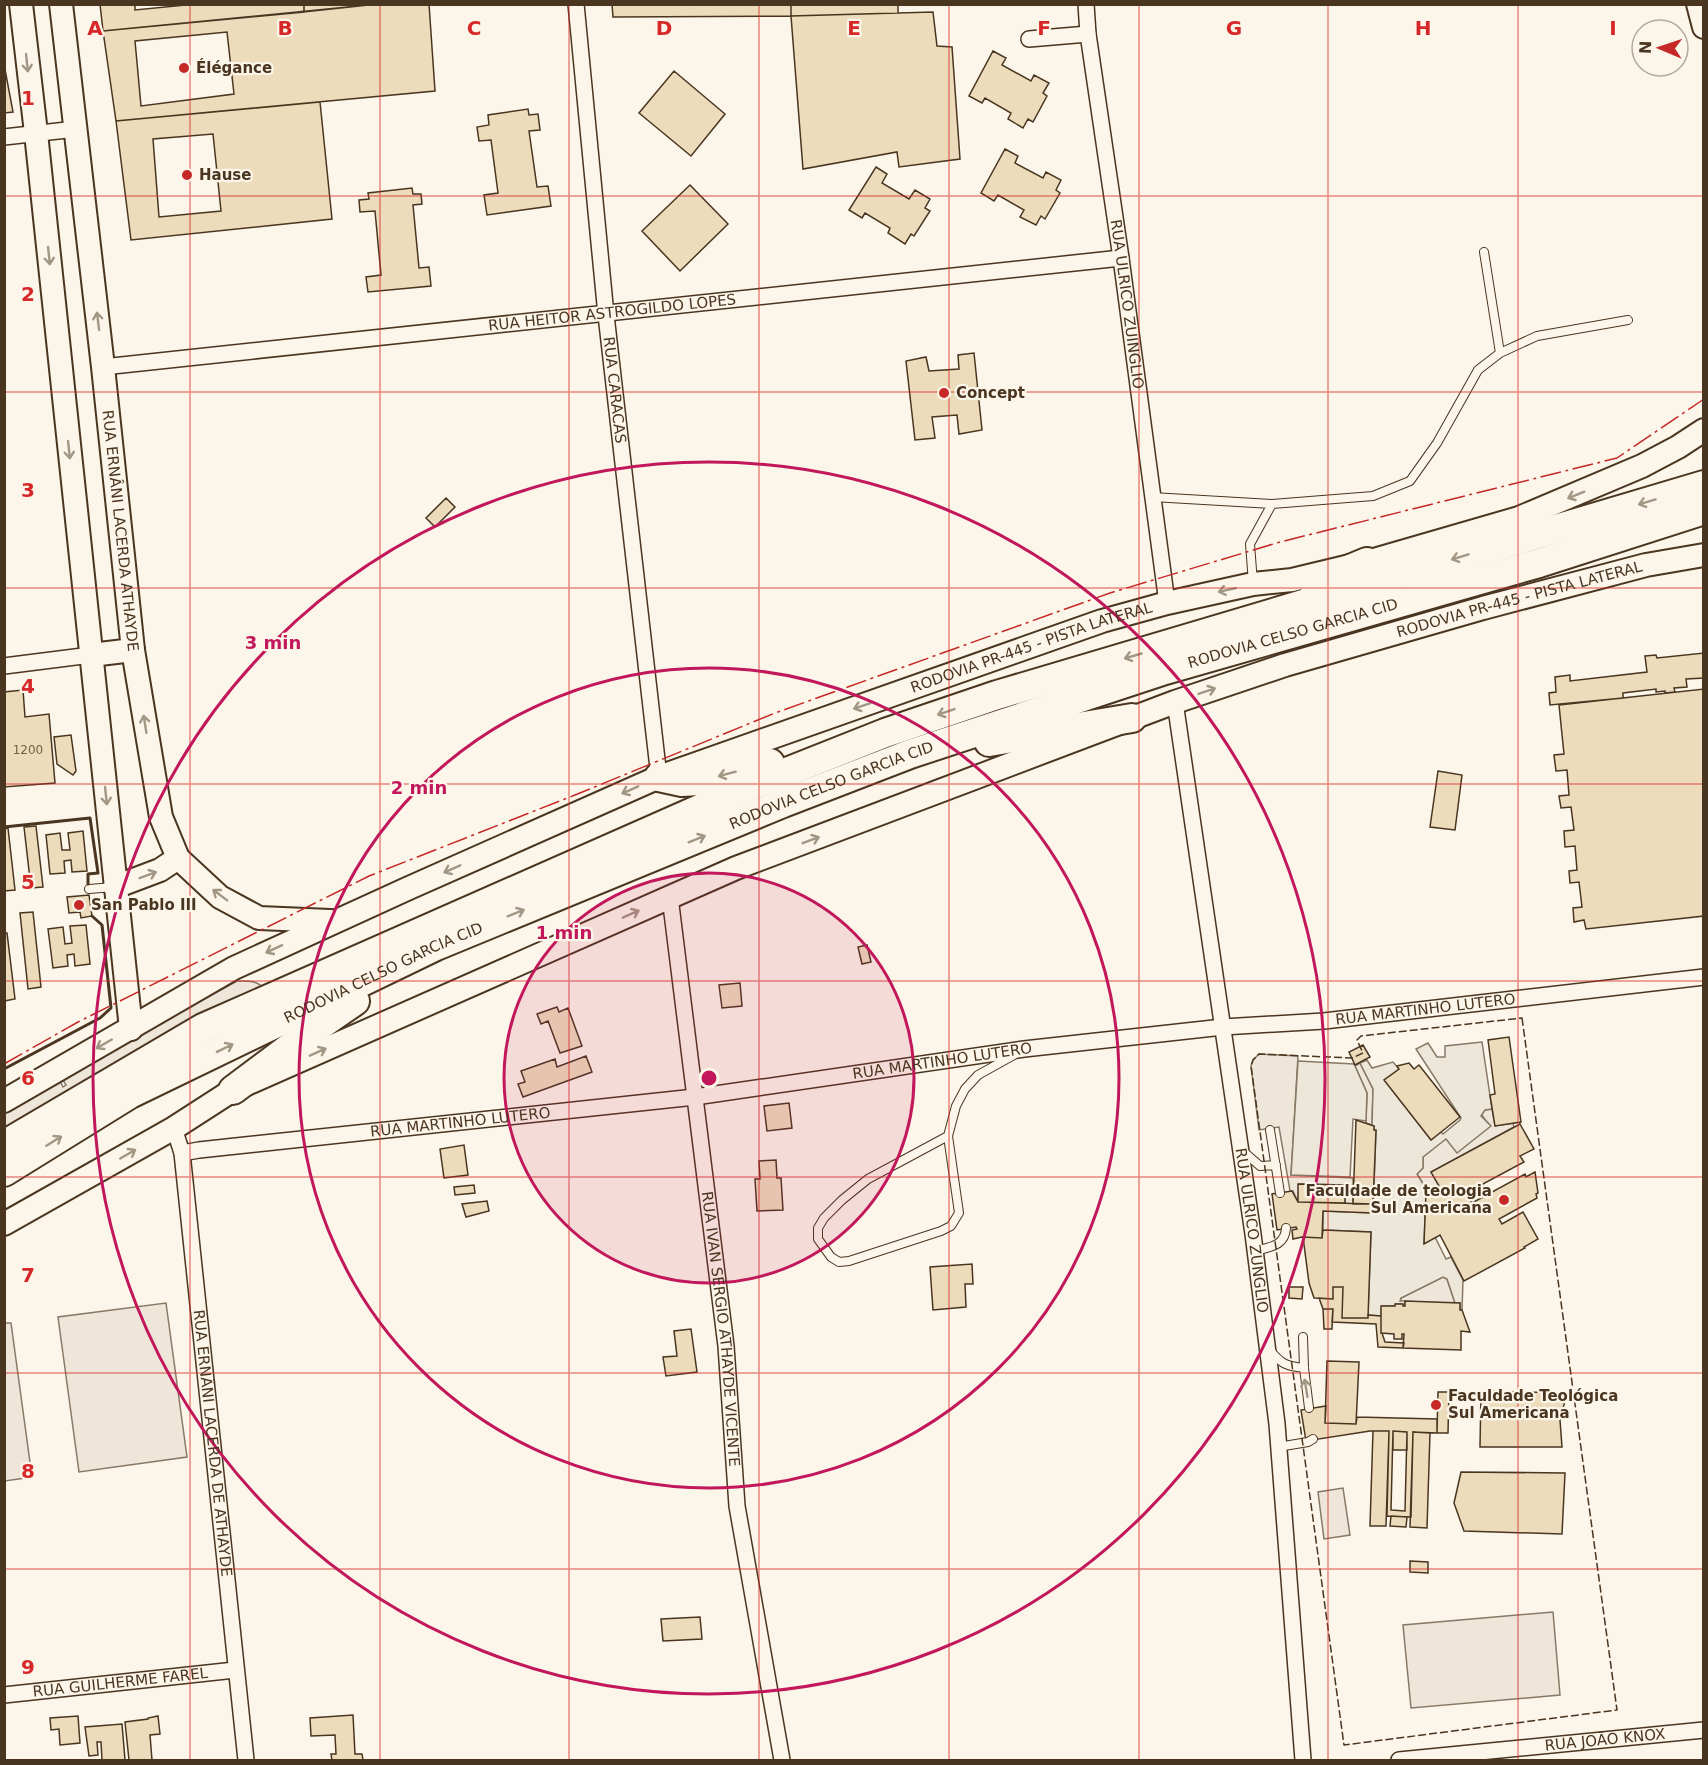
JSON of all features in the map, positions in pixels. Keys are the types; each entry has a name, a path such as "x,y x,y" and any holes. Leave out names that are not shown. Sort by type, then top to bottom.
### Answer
{"highway":[{"name":"RODOVIA CELSO GARCIA CID","path":"4,1145 203,1029 754,785 885,733 997,695 1704,485"},
{"name":"RODOVIA CELSO GARCIA CID","path":"4,1172 130,1094 436,946 783,803 909,754 1165,670 1539,563 1704,510"},
{"path":"1173,642 1367,562"},
{"path":"909,754 1132,718"},
{"path":"659,777 682,782 699,781 885,733"},
{"path":"233,1090 316,1028 436,946"}],"street":[{"path":"21,4 130,1029"},
{"name":"RUA ERNÂNI LACERDA ATHAYDE","path":"61,4 133,650 91,655"},
{"name":"RUA CARACAS","path":"576,4 606,315 659,777"},
{"name":"RUA ULRICO ZUINGLIO","path":"1086,4 1088,34 1121,258 1167,603"},
{"path":"1698,4 1704,27"},
{"path":"1029,39 1088,34"},
{"path":"4,137 76,129"},
{"name":"RUA HEITOR ASTROGILDO LOPES","path":"103,367 606,315 1121,258"},
{"name":"RODOVIA PR-445 - PISTA LATERAL","path":"659,777 1102,621 1167,603 1253,584 1292,580 1367,562 1519,518 1642,466 1678,447 1703,430"},
{"name":"RODOVIA PR-445 - PISTA LATERAL","path":"1132,718 1285,665 1483,608 1646,565 1704,555"},
{"path":"133,650 161,817 178,858 220,897 259,918 335,921"},
{"path":"4,666 91,655"},
{"name":"RUA ULRICO ZUNGLIO","path":"1175,702 1267,1346 1278,1447 1303,1761"},
{"path":"4,1224 174,1128 233,1090 736,868 1132,718"},
{"path":"4,1101 234,968 659,777"},
{"path":"115,887 160,870 178,858"},
{"name":"RUA IVAN SÉRGIO ATHAYDE VICENTE","path":"670,897 726,1346 737,1506 782,1761"},
{"name":"RUA MARTINHO LUTERO","path":"182,1153 695,1097 1024,1049 1223,1027 1324,1021 1704,977"},
{"name":"RUA ERNÂNI LACERDA DE ATHAYDE","path":"174,1128 182,1153 246,1761"},
{"name":"RUA GUILHERME FAREL","path":"4,1695 236,1670"},
{"name":"RUA JOÃO KNOX","path":"1399,1761 1704,1730"}],"lane":[{"path":"1484,252 1500,353"},
{"path":"1152,497 1272,504 1373,496 1410,481 1437,443 1478,370 1500,353 1537,336 1628,320"},
{"path":"1253,584 1250,544 1272,504"},
{"path":"88,889 115,887"},
{"path":"948,1136 868,1179 824,1218 818,1228 818,1239 831,1257 839,1262 849,1261 951,1227 959,1213 948,1136 956,1106 965,1089 978,1075 1024,1049"},
{"path":"1270,1130 1280,1193"},
{"path":"1240,1148 1260,1166 1276,1165"},
{"path":"1255,1251 1281,1243 1286,1228"},
{"path":"1303,1337 1309,1408"},
{"path":"1267,1346 1283,1364 1304,1368"},
{"path":"1278,1447 1308,1442 1313,1439"}],"shaded area":[{"path":"237,981 254,982 267,991 5,1137 4,1109 60,1081 63,1087 66,1085 63,1080 64,1076"},
{"path":"1482,1042 1492,1109 1485,1110 1481,1116 1491,1126 1457,1153 1446,1139 1423,1157 1423,1168 1417,1174 1428,1192 1426,1193 1424,1243 1435,1237 1446,1259 1451,1257 1463,1280 1462,1310 1460,1310 1460,1303 1455,1303 1447,1279 1443,1277 1401,1298 1400,1301 1405,1301 1405,1306 1396,1304 1395,1306 1382,1306 1381,1316 1368,1315 1371,1232 1323,1230 1323,1211 1373,1213 1376,1131 1372,1125 1373,1089 1360,1063 1367,1060 1372,1068 1393,1062 1399,1069 1385,1081 1431,1140 1441,1132 1443,1134 1461,1118 1416,1049 1428,1043 1437,1057 1445,1057 1445,1046"},
{"path":"1259,1054 1298,1056 1291,1175 1353,1178 1353,1204 1345,1203 1345,1185 1299,1184 1298,1202 1293,1191 1290,1191 1279,1127 1259,1130 1251,1066"},
{"path":"1298,1061 1354,1064 1355,1066 1367,1093 1366,1121 1353,1119 1350,1177 1291,1175"},
{"path":"1360,1063 1373,1089 1372,1125 1366,1123 1367,1093 1355,1066"},
{"path":"1492,1109 1495,1126 1513,1123 1514,1127 1431,1172 1439,1186 1428,1192 1417,1174 1423,1168 1423,1157 1446,1138 1490,1126 1481,1114 1485,1110"},
{"path":"1443,1277 1447,1279 1455,1303 1400,1302 1401,1298"},
{"path":"166,1303 187,1457 79,1472 58,1317"},
{"path":"5,1323 11,1323 32,1477 5,1481"},
{"path":"1343,1488 1350,1535 1324,1539 1318,1492"},
{"path":"1553,1612 1560,1695 1411,1708 1403,1625"}],"building":[{"path":"100,4 304,4 304,12 103,31"},
{"path":"135,4 196,4 135,10"},
{"path":"304,4 378,4 304,12"},
{"path":"378,4 429,4 435,91 116,121 103,31"},
{"path":"612,4 791,4 791,16 613,17"},
{"path":"791,4 898,4 898,13 791,16"},
{"path":"933,12 937,46 952,47 960,159 899,167 897,152 803,169 791,16"},
{"name":"Élégance","path":"227,32 234,94 141,106 135,41"},
{"path":"993,51 1006,58 1002,65 1031,81 1034,75 1049,83 1043,93 1047,96 1033,122 1028,119 1023,128 1008,119 1011,113 985,98 982,103 969,96"},
{"path":"4,64 13,112 4,113"},
{"path":"674,71 725,114 691,156 639,113"},
{"path":"320,102 332,219 131,240 116,121"},
{"path":"528,109 529,115 538,114 540,130 529,131 537,187 548,186 551,206 487,215 484,195 498,193 491,140 479,141 477,127 489,125 488,115"},
{"name":"Hause","path":"213,134 221,211 159,217 153,139"},
{"path":"1005,149 1018,156 1015,163 1043,178 1046,172 1061,180 1056,190 1060,193 1045,219 1041,216 1036,225 1020,217 1024,210 998,195 994,201 981,193"},
{"path":"876,167 887,174 882,183 909,199 915,190 930,199 925,208 930,211 914,236 911,234 905,244 888,233 890,228 865,213 862,218 849,210"},
{"path":"690,185 728,224 680,271 642,231"},
{"path":"412,188 413,194 421,194 422,204 413,205 419,268 429,267 431,286 368,292 366,277 381,275 375,211 360,212 359,200 369,199 368,193"},
{"name":"Concept","path":"974,353 982,430 959,434 957,415 932,417 935,438 915,440 906,361 926,357 929,371 959,369 958,355"},
{"path":"446,498 455,507 435,527 426,518"},
{"path":"1704,653 1704,678 1686,679 1687,687 1674,688 1675,692 1656,692 1656,689 1623,693 1623,698 1550,705 1549,693 1556,692 1555,677 1570,675 1570,681 1647,672 1645,656 1656,655 1657,658"},
{"path":"1704,689 1704,916 1586,929 1584,920 1574,922 1573,908 1582,907 1579,882 1570,883 1569,871 1577,870 1575,846 1565,847 1564,831 1574,830 1571,807 1561,808 1559,796 1569,795 1567,770 1556,771 1554,755 1564,754 1559,705"},
{"path":"23,690 25,717 49,714 55,783 4,787 4,692"},
{"path":"71,735 76,771 73,775 57,764 54,737"},
{"path":"1438,771 1462,775 1455,830 1430,827"},
{"path":"36,826 43,887 31,888 24,827"},
{"path":"8,828 15,890 4,891 4,829"},
{"path":"83,831 87,871 72,872 71,860 64,861 65,873 50,874 46,835 60,833 62,850 70,850 68,833"},
{"name":"San Pablo III","path":"89,895 92,916 81,918 80,912 69,913 67,897"},
{"path":"33,912 41,987 28,989 20,913"},
{"path":"86,925 90,964 75,966 74,954 67,955 68,966 53,968 48,929 63,927 65,944 72,943 70,926"},
{"path":"4,933 7,933 15,999 4,1001"},
{"path":"867,945 871,962 862,964 858,947"},
{"path":"740,983 742,1006 722,1008 719,985"},
{"path":"557,1007 559,1012 568,1008 582,1046 560,1053 548,1021 541,1024 537,1014"},
{"path":"1509,1037 1521,1122 1495,1126 1490,1095 1495,1094 1488,1040"},
{"path":"1363,1045 1370,1057 1355,1065 1349,1052"},
{"path":"586,1056 592,1072 523,1097 518,1084 525,1082 521,1071 555,1059 557,1067"},
{"path":"1409,1063 1414,1069 1419,1065 1460,1117 1431,1140 1384,1080 1399,1069 1397,1066"},
{"path":"789,1103 792,1128 767,1131 764,1106"},
{"path":"1356,1120 1374,1126 1376,1130 1373,1204 1353,1204"},
{"name":"Faculdade de teologia Sul Americana","path":"1520,1124 1534,1149 1520,1156 1524,1162 1466,1193 1472,1203 1525,1174 1526,1177 1535,1172 1537,1198 1499,1219 1502,1224 1523,1212 1538,1239 1464,1281 1440,1235 1424,1244 1426,1193 1439,1186 1431,1172"},
{"path":"464,1145 468,1175 444,1178 440,1149"},
{"path":"776,1160 777,1178 781,1178 783,1210 757,1211 755,1179 760,1179 759,1161"},
{"path":"1298,1184 1345,1185 1345,1203 1298,1202"},
{"path":"474,1185 475,1193 455,1195 454,1187"},
{"path":"1292,1191 1298,1202 1373,1204 1373,1213 1323,1211 1322,1238 1293,1239 1292,1230 1297,1229 1296,1227 1277,1230 1272,1194"},
{"path":"487,1201 489,1211 466,1217 462,1204"},
{"path":"1323,1230 1371,1232 1368,1318 1342,1318 1343,1287 1333,1287 1333,1299 1314,1298 1309,1283 1303,1237 1322,1238"},
{"path":"972,1264 973,1284 965,1284 966,1307 933,1310 930,1267"},
{"path":"1289,1287 1303,1287 1302,1299 1289,1298"},
{"path":"1333,1287 1343,1287 1342,1318 1381,1316 1381,1333 1385,1342 1404,1343 1403,1348 1378,1347 1376,1324 1332,1322 1333,1309 1323,1309 1319,1298 1333,1299"},
{"path":"1405,1301 1460,1303 1460,1310 1462,1310 1470,1332 1461,1331 1461,1350 1403,1348 1404,1334 1402,1334 1402,1339 1394,1339 1394,1334 1381,1333 1381,1306 1403,1304 1405,1306"},
{"path":"1323,1309 1333,1309 1332,1329 1324,1329"},
{"path":"691,1329 697,1372 666,1376 663,1357 677,1356 674,1331"},
{"path":"1327,1361 1359,1362 1356,1424 1325,1423"},
{"path":"1481,1391 1567,1393 1560,1420 1562,1447 1480,1447"},
{"path":"1438,1392 1449,1392 1448,1433 1437,1433"},
{"path":"1326,1406 1325,1423 1356,1424 1357,1417 1437,1419 1437,1433 1413,1432 1411,1517 1387,1516 1389,1431 1370,1431 1306,1441 1301,1410","holes":["1393,1431 1407,1432 1405,1511 1391,1510"]},
{"path":"1373,1431 1389,1431 1386,1526 1370,1526"},
{"path":"1393,1431 1407,1432 1407,1450 1393,1450"},
{"path":"1413,1432 1430,1433 1427,1528 1410,1527"},
{"path":"1461,1472 1565,1473 1562,1534 1464,1531 1454,1503"},
{"path":"1391,1516 1407,1517 1406,1527 1390,1526"},
{"path":"1410,1561 1428,1562 1428,1573 1410,1572"},
{"path":"700,1617 702,1639 663,1641 661,1619"},
{"path":"353,1715 355,1754 362,1754 363,1760 332,1760 331,1754 336,1754 335,1735 311,1736 310,1718"},
{"path":"78,1716 80,1743 60,1745 59,1729 51,1730 50,1718"},
{"path":"158,1716 160,1734 150,1735 152,1760 129,1760 125,1722"},
{"path":"122,1724 125,1760 102,1760 101,1742 97,1742 98,1755 89,1756 85,1727"}],"fence":[{"path":"1522,1018 1617,1710 1344,1745 1251,1066 1259,1054 1352,1058 1363,1053 1357,1040 1361,1036 1522,1018"}],"wall":[{"path":"4,827 90,818 98,873 88,874 88,884"},
{"path":"4,1069 100,1018 111,1008 102,925 92,916"}],"power":[{"path":"4,1064 78,1022 369,876 775,713 1110,593 1280,542 1617,458 1704,399"}],"place":[{"name":"Élégance","path":"184,68"},
{"name":"Hause","path":"187,175"},
{"name":"Concept","path":"944,393"},
{"name":"San Pablo III","path":"79,905"},
{"name":"Faculdade de teologia Sul Americana","path":"1504,1200"},
{"name":"Faculdade Teológica Sul Americana","path":"1436,1405"}]}
